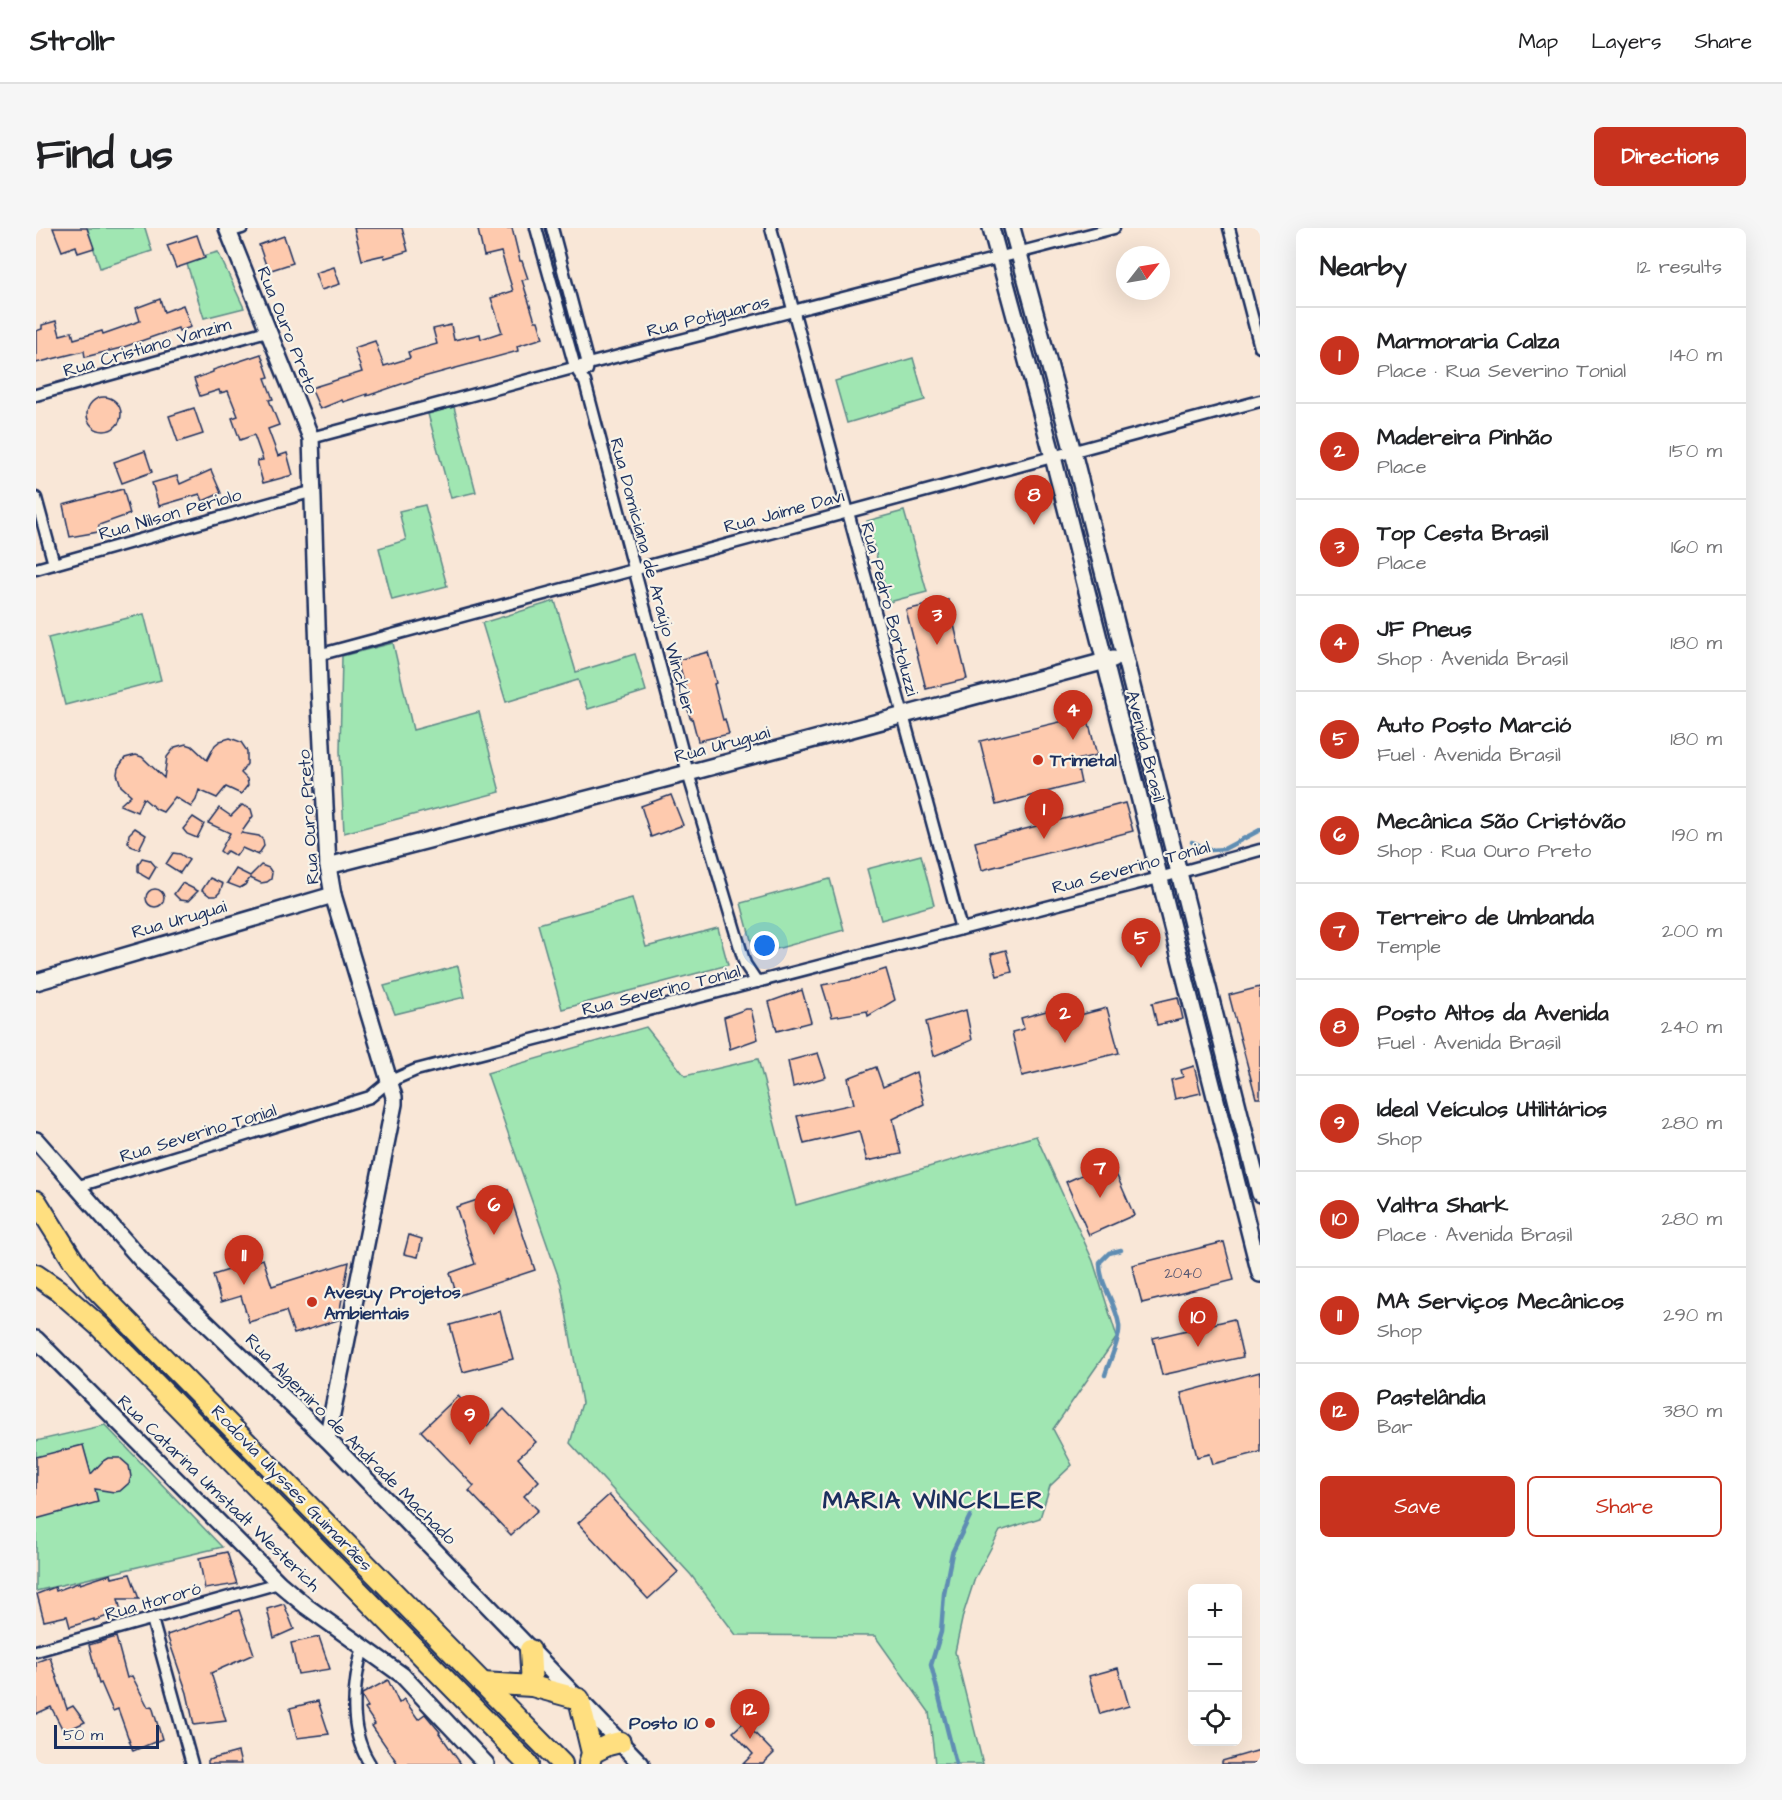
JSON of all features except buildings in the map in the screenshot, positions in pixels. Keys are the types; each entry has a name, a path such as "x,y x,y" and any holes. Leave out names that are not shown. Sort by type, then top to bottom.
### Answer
{"highway":[{"name":"Rodovia Ulysses Guimarães","path":"36,1202 73,1260 94,1287 562,1764"},
{"name":"Rodovia Ulysses Guimarães","path":"36,1275 58,1290 99,1326 528,1764"},
{"path":"530,1650 532,1686"},
{"path":"482,1683 532,1686 579,1699 591,1759 608,1745 620,1742"}],"street":[{"name":"Rua Pedro Bortoluzzi","path":"771,228 961,928"},
{"name":"Avenida Brasil","path":"991,228 1053,457 1260,1274"},
{"name":"Avenida Brasil","path":"1012,228 1073,452 1260,1194"},
{"name":"Rua Potiguaras","path":"311,438 575,367 1114,228"},
{"path":"1229,228 1260,347"},
{"name":"Rua Ouro Preto","path":"232,229 267,331 311,438 328,866 333,895 394,1104 327,1439"},
{"path":"536,230 552,229"},
{"name":"Rua Domiciana de Araújo Winckler","path":"552,229 588,364 585,382"},
{"name":"Rua Domiciana de Araújo Winckler","path":"536,230 575,367 585,382 688,773 745,964 757,982"},
{"path":"551,286 566,282"},
{"name":"Rua Cristiano Vanzim","path":"36,395 267,331"},
{"name":"Rua Jaime Davi","path":"318,655 1260,401"},
{"name":"Rua Nilson Periolo","path":"36,569 314,491"},
{"path":"36,498 54,564"},
{"name":"Rua Uruguai","path":"328,866 1125,656"},
{"name":"Rua Severino Tonial","path":"79,1186 370,1097 388,1082 416,1070 1179,873 1260,850"},
{"name":"Rua Uruguai","path":"36,982 333,895"},
{"path":"1212,1090 1232,1085"},
{"name":"Rua Algemiro de Andrade Machado","path":"36,1140 79,1186 144,1263 327,1439 640,1764"},
{"name":"Rua Catarina Umstadt Westerich","path":"36,1339 279,1583 306,1606 402,1675 486,1764"},
{"name":"Rua Itororó","path":"36,1651 279,1583"},
{"path":"152,1619 192,1764"},
{"path":"363,1647 357,1669 356,1728 370,1764"}],"green space":[{"path":"87,228 145,228 152,251 100,268"},
{"path":"218,252 244,308 204,318 186,261"},
{"path":"913,358 925,400 847,423 835,381"},
{"path":"454,407 476,492 451,498 428,414"},
{"path":"425,505 447,586 392,600 379,548 406,540 399,511"},
{"path":"904,511 927,592 889,602 867,521"},
{"path":"555,601 576,672 635,654 646,691 588,709 578,680 506,702 482,623"},
{"path":"144,614 161,680 65,705 48,638"},
{"path":"393,643 413,730 479,712 500,792 344,833 340,751 342,656"},
{"path":"921,855 934,905 881,920 867,869"},
{"path":"830,879 844,930 755,955 741,903"},
{"path":"632,898 646,947 718,928 728,965 562,1009 538,924"},
{"path":"458,966 465,997 395,1014 384,986"},
{"path":"646,1027 685,1076 758,1059 796,1205 1036,1136 1093,1261 1117,1337 1053,1429 1072,1465 1050,1486 1040,1518 1000,1531 975,1578 963,1615 955,1652 983,1764 935,1764 929,1712 875,1636 736,1635 691,1575 570,1443 582,1403 561,1284 487,1073"},
{"path":"105,1425 222,1547 36,1591 36,1441"}],"waterway":[{"path":"1192,842 1211,850 1224,849 1260,830"},
{"path":"1105,1375 1117,1343 1119,1325 1102,1278 1100,1262 1109,1253 1121,1250"},
{"path":"956,1764 931,1665 941,1632 944,1594 952,1553 970,1516"}],"place":[{"name":"Posto Altos da Avenida","path":"1034,525"},
{"name":"Top Cesta Brasil","path":"937,645"},
{"name":"JF Pneus","path":"1073,740"},
{"name":"Trimetal","path":"1038,760"},
{"name":"Marmoraria Calza","path":"1044,839"},
{"name":"Auto Posto Marció","path":"1141,968"},
{"name":"Madereira Pinhão","path":"1065,1043"},
{"name":"Terreiro de Umbanda","path":"1100,1198"},
{"name":"Mecânica São Cristóvão","path":"494,1235"},
{"name":"MA Serviços Mecânicos","path":"244,1285"},
{"name":"Avesuy Projetos Ambientais","path":"312,1302"},
{"name":"Valtra Shark","path":"1198,1347"},
{"name":"Ideal Veículos Utilitários","path":"470,1445"},
{"name":"Posto 10","path":"710,1723"},
{"name":"Pastelândia","path":"750,1739"}],"district":[{"name":"MARIA WINCKLER","path":"934,1500"}]}
